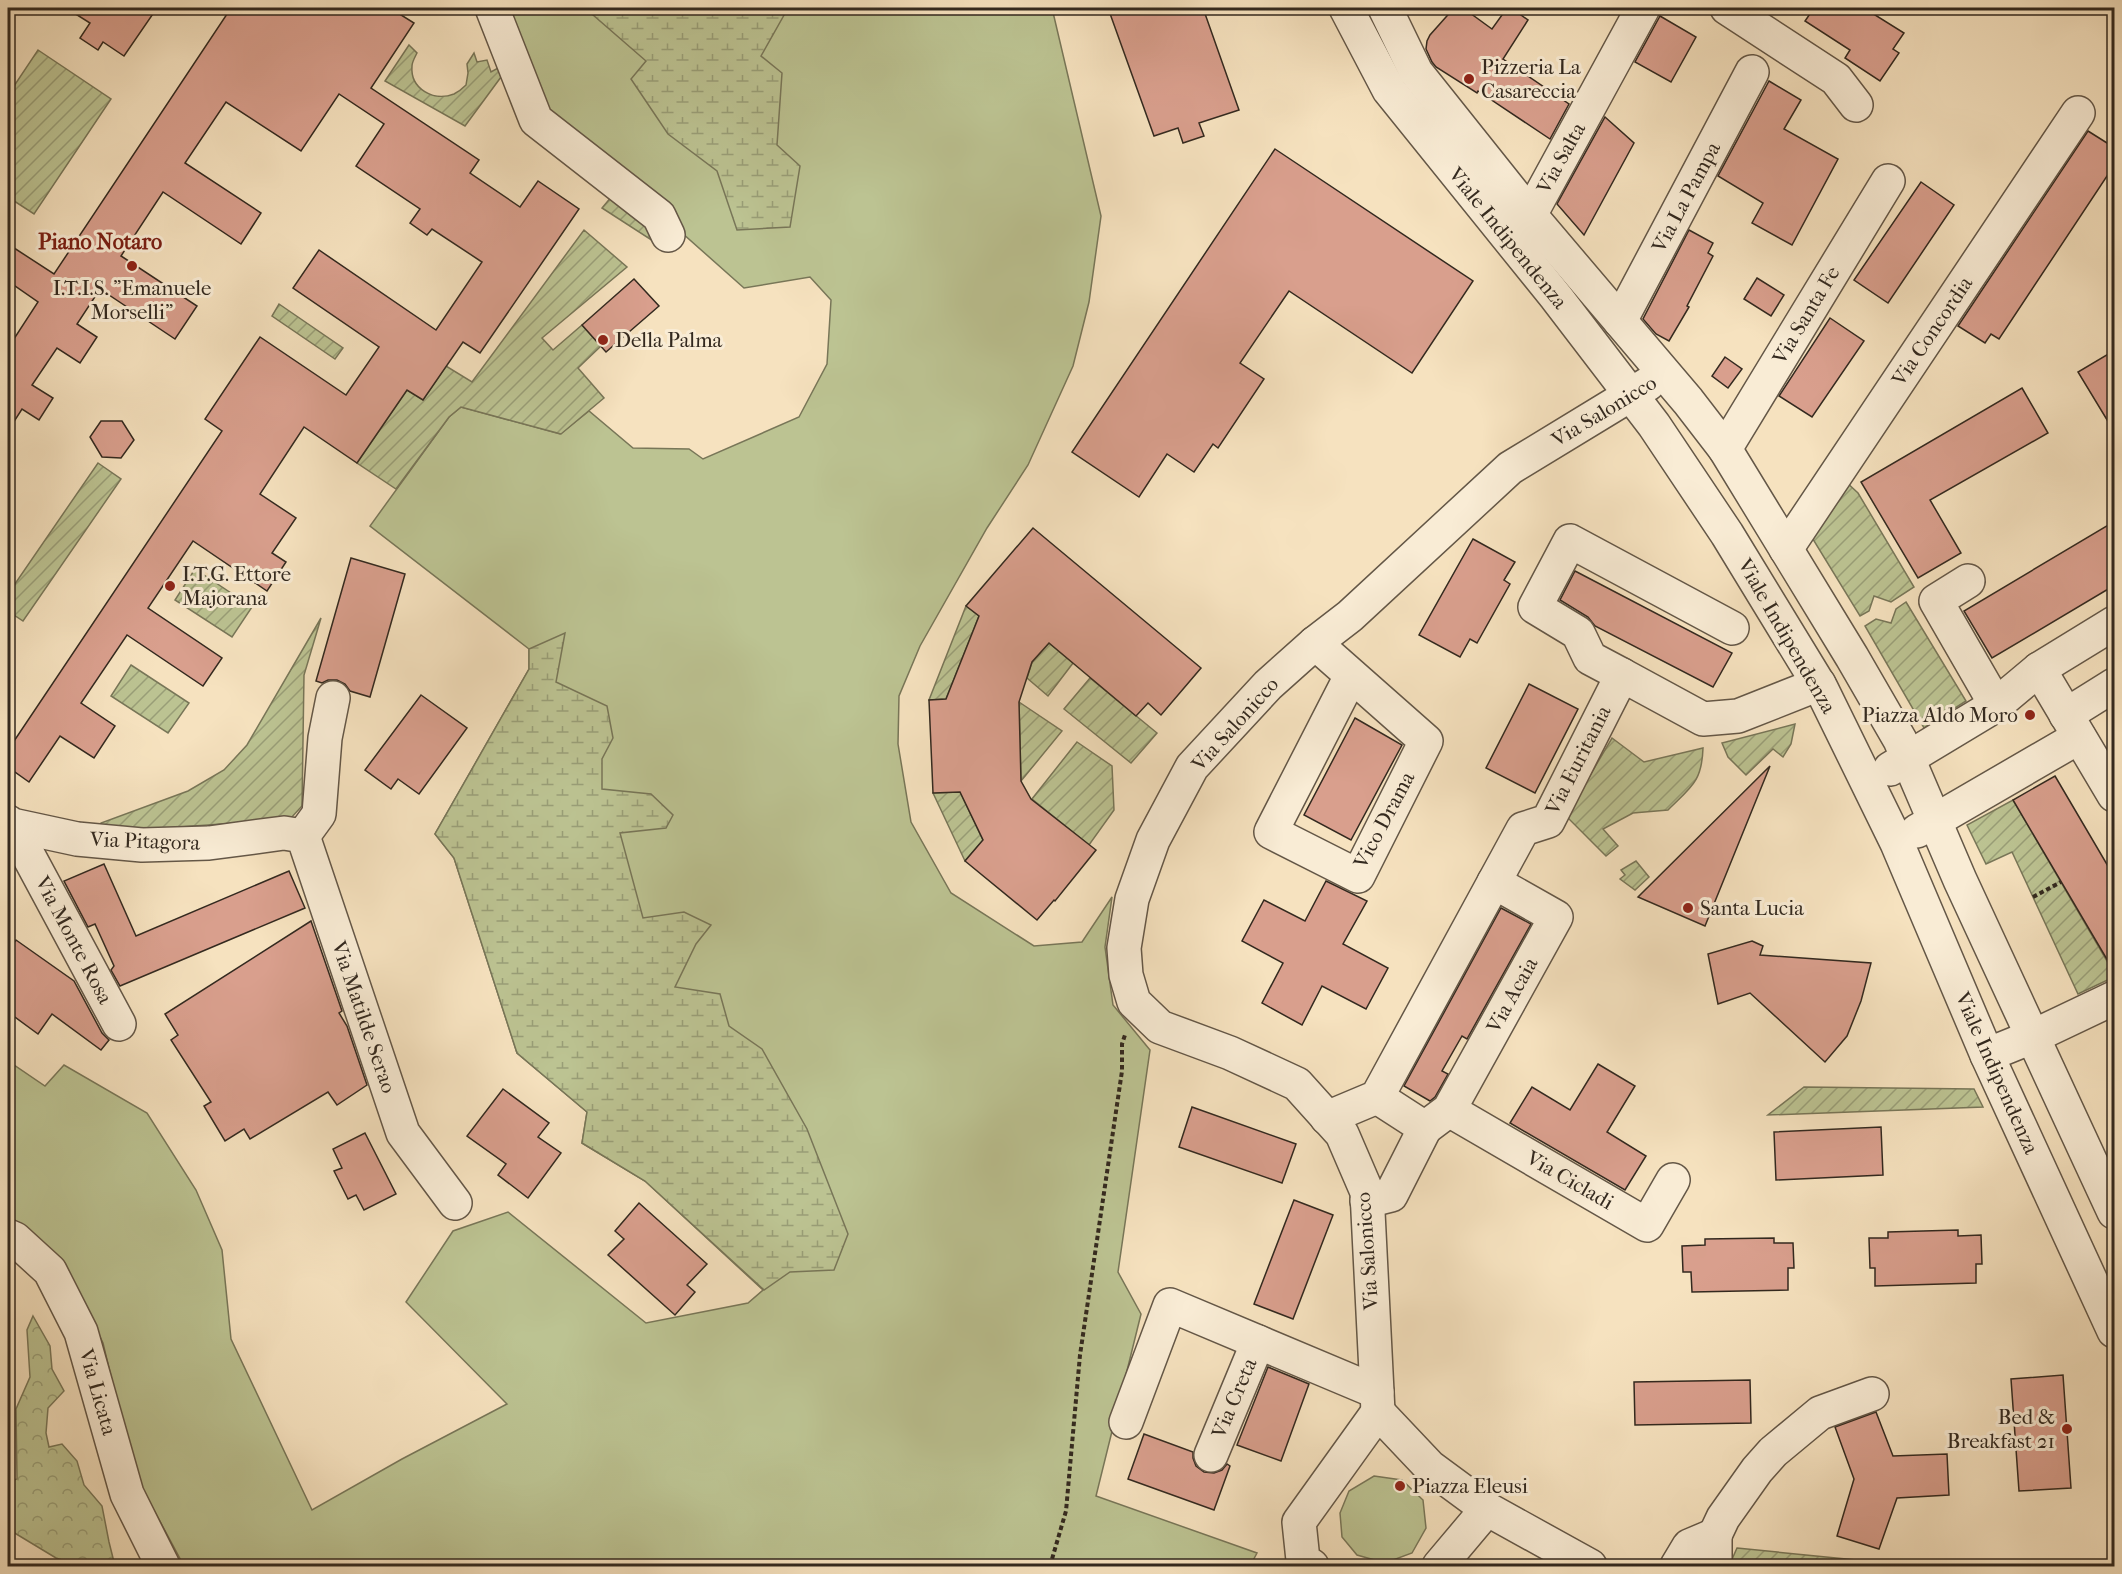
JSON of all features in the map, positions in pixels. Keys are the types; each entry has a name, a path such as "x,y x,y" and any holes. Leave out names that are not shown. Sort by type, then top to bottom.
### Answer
{"street":[{"path":"492,8 536,120 659,216 669,235"},
{"name":"Viale Indipendenza","path":"1346,8 1389,90 1556,297 1654,425 1727,534 1818,684 1897,843 1987,1054 2115,1331"},
{"name":"Viale Indipendenza","path":"1388,8 1416,72 1530,214 1666,374 1725,449 1852,657 1900,740 1960,880 2115,1212"},
{"name":"Via Salta","path":"1530,214 1643,8"},
{"path":"1727,8 1836,79 1856,105"},
{"name":"Via La Pampa","path":"1620,321 1752,72"},
{"name":"Via Concordia","path":"1786,549 2078,113"},
{"name":"Via Santa Fe","path":"1725,449 1887,182"},
{"name":"Via Salonicco","path":"1377,1402 1367,1192 1342,1134 1297,1084 1230,1053 1160,1027 1134,1002 1126,975 1124,948 1132,899 1154,840 1192,767 1268,685 1315,643 1350,616 1510,468 1666,374"},
{"path":"1731,628 1570,542 1535,607 1578,633 1590,658 1702,719 1738,716 1818,684"},
{"path":"1968,581 1936,601 1988,691"},
{"path":"1867,782 1908,758 1988,691 2039,669 2115,624"},
{"name":"Vico Drama","path":"1315,643 1426,741 1358,876 1270,832 1351,676"},
{"path":"2039,669 2115,795"},
{"name":"Via Euritania","path":"1377,1097 1523,829 1548,821 1622,675"},
{"path":"1897,843 2077,734 2115,685"},
{"path":"293,835 319,814 325,738 333,698"},
{"name":"Via Pitagora","path":"10,823 77,839 142,844 209,843 293,835"},
{"name":"Via Monte Rosa","path":"10,823 119,1024"},
{"name":"Via Matilde Serao","path":"293,835 404,1133 455,1203"},
{"name":"Via Acaia","path":"1367,1201 1391,1195 1556,917 1494,882"},
{"path":"1987,1054 2034,1036 2115,998"},
{"path":"1327,1118 1377,1097 1437,1119"},
{"name":"Via Cicladi","path":"1437,1119 1647,1225 1673,1180"},
{"name":"Via Licata","path":"8,1236 15,1239 50,1271 81,1332 127,1494 163,1566"},
{"path":"1126,1422 1170,1305 1258,1342 1377,1402 1430,1467 1487,1509 1590,1566"},
{"name":"Via Creta","path":"1211,1455 1258,1342"},
{"path":"1677,1566 1689,1546 1715,1551 1723,1518 1757,1470 1773,1452 1820,1413 1872,1395"},
{"path":"1312,1566 1303,1560 1299,1522 1377,1402"},
{"path":"1439,1566 1487,1509"}],"path":[{"path":"2033,897 2061,882"},
{"path":"1050,1566 1066,1511 1080,1355 1122,1071 1122,1044 1134,1002"}],"green space":[{"path":"498,8 1052,8 1101,216 1089,302 1073,366 1028,465 987,528 920,646 899,696 898,744 911,822 951,893 1034,946 1082,942 1112,897 1105,947 1113,1005 1150,1050 1118,1272 1141,1314 1096,1496 1257,1553 1250,1566 184,1566 134,1473 103,1343 81,1298 8,1223 8,1061 45,1086 64,1065 147,1113 196,1190 222,1250 231,1339 312,1510 402,1459 507,1404 406,1302 453,1231 508,1212 646,1323 748,1303 763,1290 645,1181 582,1143 587,1112 517,1053 454,858 435,834 529,669 529,649 370,526 449,417 461,407 560,434 589,411 633,448 689,449 703,459 799,417 827,364 831,300 810,277 744,288 548,114"},
{"path":"585,8 788,8 761,56 782,73 777,145 800,166 790,227 737,230 717,171 668,134 631,79 646,61"},
{"path":"409,45 417,53 412,66 415,81 419,87 431,95 454,94 466,85 467,64 474,53 477,62 487,60 491,72 498,68 501,77 465,126 385,81"},
{"path":"38,50 111,99 34,214 8,197 8,95"},
{"path":"612,196 649,223 656,243 602,208"},
{"path":"584,230 627,267 542,338 553,350 582,325 601,346 578,368 604,398 561,434 461,407 449,417 396,489 357,463 407,390 423,400 446,366 472,382"},
{"path":"279,304 343,348 335,359 272,316"},
{"path":"98,463 121,479 23,621 8,611 8,594"},
{"path":"1844,480 1858,493 1914,587 1891,602 1874,596 1869,611 1860,616 1811,536"},
{"path":"195,569 252,607 232,637 175,600"},
{"path":"1906,602 1966,701 1924,728 1865,626 1876,619 1891,623 1896,609"},
{"path":"966,606 979,616 946,699 929,700"},
{"path":"321,618 304,675 302,806 290,819 111,832 100,830 101,823 188,791 224,770 247,745"},
{"path":"565,633 556,682 607,706 613,738 602,759 602,789 651,794 673,815 666,828 620,833 643,918 684,912 711,925 696,944 675,987 720,994 729,1026 762,1049 807,1129 848,1234 834,1270 790,1272 764,1290 645,1181 582,1143 587,1112 517,1053 454,858 435,834 529,669 529,649"},
{"path":"1049,643 1073,663 1048,696 1027,678 1032,662"},
{"path":"131,665 189,703 168,733 111,696"},
{"path":"1090,678 1157,733 1131,763 1064,709"},
{"path":"1019,702 1062,731 1021,781"},
{"path":"1795,724 1791,744 1783,757 1773,749 1746,775 1728,757 1722,743"},
{"path":"1612,738 1644,762 1703,748 1698,776 1689,789 1668,810 1633,813 1603,829 1618,846 1606,856 1566,816"},
{"path":"1077,742 1112,766 1114,810 1089,845 1032,799"},
{"path":"960,792 983,840 965,861 933,793"},
{"path":"2013,800 2114,973 2114,977 2078,994 2012,852 1986,864 1967,825"},
{"path":"1636,861 1649,877 1635,890 1620,879 1625,875 1621,870"},
{"path":"1804,1087 1974,1089 1983,1107 1768,1115"},
{"path":"33,1316 50,1346 52,1369 64,1391 48,1408 46,1433 49,1447 62,1444 77,1461 84,1485 102,1506 115,1566 80,1566 56,1558 8,1529 8,1482 17,1479 16,1409 30,1377 27,1330"},
{"name":"Piazza Eleusi","path":"1374,1476 1402,1480 1423,1500 1426,1528 1412,1553 1385,1563 1357,1555 1342,1537 1340,1513 1349,1491"},
{"path":"1737,1548 1876,1562 1876,1566 1729,1566"}],"building":[{"path":"66,8 157,8 124,56 103,42 98,50 80,38 90,23"},
{"path":"231,8 390,8 414,23 371,88 479,160 470,173 520,207 538,181 579,209 480,353 463,342 423,400 407,390 357,463 304,427 260,494 296,518 272,553 286,562 267,591 193,541 148,608 222,658 203,686 127,635 81,703 115,726 94,758 60,736 29,782 8,767 8,750 222,431 205,419 260,337 346,395 379,347 293,288 319,250 436,330 482,262 432,229 427,235 410,223 420,209 356,166 384,124 339,94 301,151 226,102 185,163 261,213 241,244 163,192 121,256 197,306 175,339 100,289 77,324 97,337 80,363 57,348 32,385 53,398 39,420 22,409 8,431 8,348 38,302 8,281 8,244 54,274"},
{"path":"1108,8 1203,8 1239,110 1199,123 1204,136 1183,143 1178,128 1154,136"},
{"path":"1454,8 1463,8 1492,29 1507,8 1511,8 1528,20 1503,59 1569,104 1550,139 1478,91 1477,93 1436,67 1432,62 1426,49 1427,41"},
{"path":"1814,8 1864,8 1904,33 1893,49 1899,53 1880,81 1845,58 1850,50 1805,21"},
{"path":"1660,16 1696,37 1671,82 1635,62"},
{"path":"1769,81 1801,100 1784,129 1838,159 1792,245 1752,223 1763,203 1718,176"},
{"path":"1605,117 1634,143 1584,235 1557,204"},
{"path":"2088,131 2115,148 2115,164 1999,339 1991,334 1985,343 1958,326"},
{"path":"1275,149 1473,281 1412,373 1289,291 1240,363 1264,379 1218,448 1213,444 1194,472 1167,454 1139,497 1072,452"},
{"path":"1921,182 1954,205 1888,303 1854,280"},
{"path":"1689,230 1713,243 1708,253 1713,256 1687,306 1689,307 1669,341 1656,334 1643,319"},
{"path":"1757,278 1784,295 1771,316 1744,299"},
{"path":"634,279 659,306 606,352 582,325"},
{"path":"1830,318 1864,341 1812,417 1779,396"},
{"path":"2115,350 2115,433 2078,372"},
{"path":"1725,357 1742,369 1728,388 1712,376"},
{"path":"2022,388 2048,433 1930,500 1961,553 1918,578 1861,482"},
{"path":"101,421 122,421 134,440 121,458 102,457 90,437"},
{"path":"2115,521 2115,585 1992,658 1964,611"},
{"path":"1033,528 1201,668 1161,715 1148,703 1136,716 1049,643 1032,662 1019,702 1021,781 1031,799 1096,850 1037,920 965,861 983,840 960,792 933,793 929,700 946,699 979,616 966,606"},
{"path":"1473,539 1515,562 1504,580 1510,584 1477,643 1470,639 1460,657 1419,635"},
{"path":"351,558 405,574 370,697 350,691 345,684 337,680 322,683 316,681"},
{"path":"1575,571 1732,653 1713,687 1595,626 1588,617 1560,600"},
{"path":"1529,684 1578,709 1535,793 1486,768"},
{"path":"421,695 467,728 419,794 398,779 391,789 365,770"},
{"path":"1355,718 1402,745 1351,840 1304,815"},
{"path":"1770,766 1705,926 1638,897"},
{"path":"2055,776 2115,878 2115,973 2013,800"},
{"path":"104,864 136,936 289,871 305,908 120,986 111,970 114,966 95,924 88,927 64,881"},
{"path":"1326,881 1367,901 1343,944 1388,968 1366,1009 1322,986 1302,1025 1262,1003 1283,963 1242,941 1264,900 1305,921"},
{"path":"1501,908 1531,924 1467,1039 1462,1036 1442,1071 1448,1074 1435,1097 1430,1101 1404,1086"},
{"path":"311,921 342,1011 339,1013 347,1026 367,1085 337,1105 328,1092 250,1139 244,1129 225,1141 204,1106 211,1102 171,1040 178,1035 165,1014"},
{"path":"16,940 74,981 102,1033 109,1040 101,1050 52,1014 38,1034 8,1012 8,952"},
{"path":"1752,941 1763,946 1760,955 1871,963 1861,1001 1847,1036 1825,1062 1750,993 1718,1004 1708,954"},
{"path":"1598,1064 1635,1086 1607,1132 1646,1156 1625,1190 1510,1123 1532,1087 1570,1110"},
{"path":"503,1089 549,1123 538,1137 561,1153 528,1198 498,1175 506,1164 467,1136"},
{"path":"1192,1107 1296,1144 1282,1183 1179,1147"},
{"path":"1881,1127 1883,1175 1776,1180 1774,1132"},
{"path":"365,1133 396,1194 364,1210 356,1195 348,1199 334,1171 342,1168 333,1149"},
{"path":"1294,1200 1333,1215 1293,1319 1254,1304"},
{"path":"639,1203 707,1264 687,1285 695,1292 675,1315 608,1255 624,1239 615,1231"},
{"path":"1958,1230 1958,1236 1981,1235 1982,1264 1976,1264 1976,1283 1875,1286 1875,1268 1870,1268 1869,1238 1888,1238 1888,1232"},
{"path":"1774,1238 1774,1243 1793,1243 1794,1268 1788,1268 1788,1290 1692,1292 1691,1272 1683,1272 1682,1246 1705,1245 1705,1239"},
{"path":"1268,1367 1309,1384 1281,1461 1237,1445"},
{"path":"2063,1375 2071,1488 2019,1491 2011,1379"},
{"path":"1750,1380 1751,1423 1635,1425 1634,1382"},
{"path":"1876,1412 1893,1456 1947,1454 1949,1495 1897,1498 1879,1549 1837,1536 1854,1479 1835,1427"},
{"path":"1144,1434 1193,1452 1196,1466 1204,1472 1214,1473 1222,1470 1227,1464 1230,1466 1214,1510 1128,1479"}],"place":[{"name":"Pizzeria La Casareccia","path":"1469,79"},
{"name":"I.T.I.S. \"Emanuele Morselli\"","path":"132,266"},
{"name":"Della Palma","path":"603,340"},
{"name":"I.T.G. Ettore Majorana","path":"170,586"},
{"name":"Piazza Aldo Moro","path":"2030,715"},
{"name":"Santa Lucia","path":"1688,908"},
{"name":"Bed & Breakfast 21","path":"2067,1429"},
{"name":"Piazza Eleusi","path":"1400,1486"}],"district":[{"name":"Piano Notaro","path":"100,241"}]}
